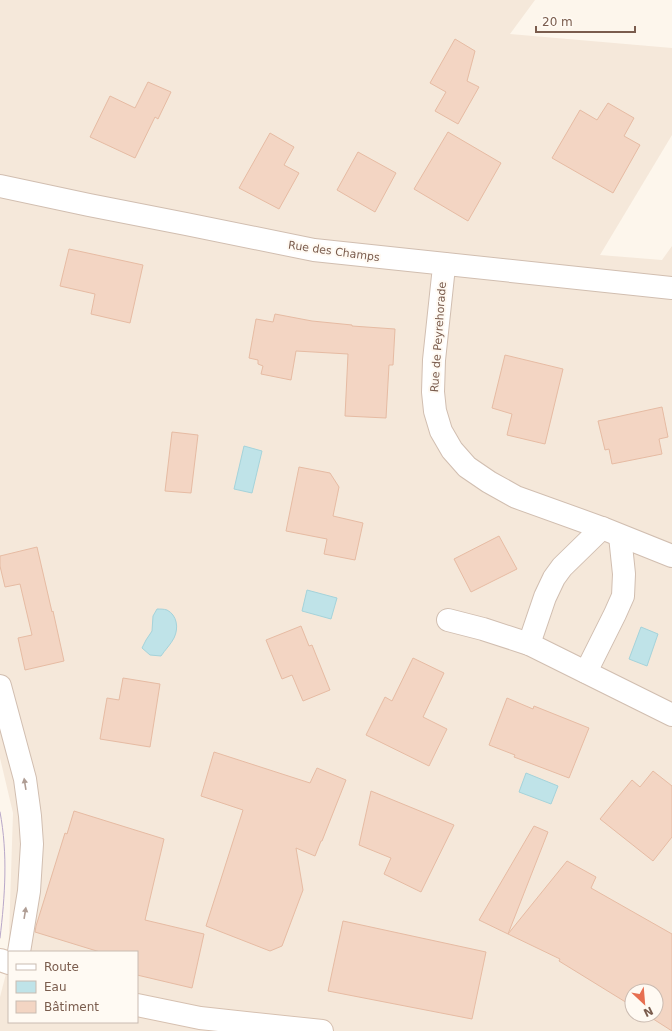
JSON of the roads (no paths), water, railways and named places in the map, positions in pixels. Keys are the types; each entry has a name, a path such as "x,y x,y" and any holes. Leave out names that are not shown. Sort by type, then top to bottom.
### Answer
{"street":[{"name":"Rue des Champs","path":"0,186 314,250 672,288"},
{"name":"Rue de Peyrehorade","path":"445,264 436,345 433,392 435,411 441,431 452,450 467,467 489,482 516,497 672,556"},
{"path":"529,644 544,597 562,566 611,532 624,574 623,596 586,672"},
{"path":"448,620 483,629 529,644 672,715"},
{"path":"0,686 25,779 30,816 32,844 29,890 19,951"},
{"path":"138,1005 200,1018 322,1031"}],"water":[{"path":"244,446 262,451 252,493 234,489"},
{"path":"307,590 337,598 331,619 302,611"},
{"path":"157,609 170,612 175,618 177,626 174,638 161,656 150,655 142,648 152,631 153,616"},
{"path":"641,627 658,634 647,666 629,659"},
{"path":"526,773 558,786 551,804 519,792"}],"tram line":[{"path":"0,812 3,828 5,859 0,938"}]}
